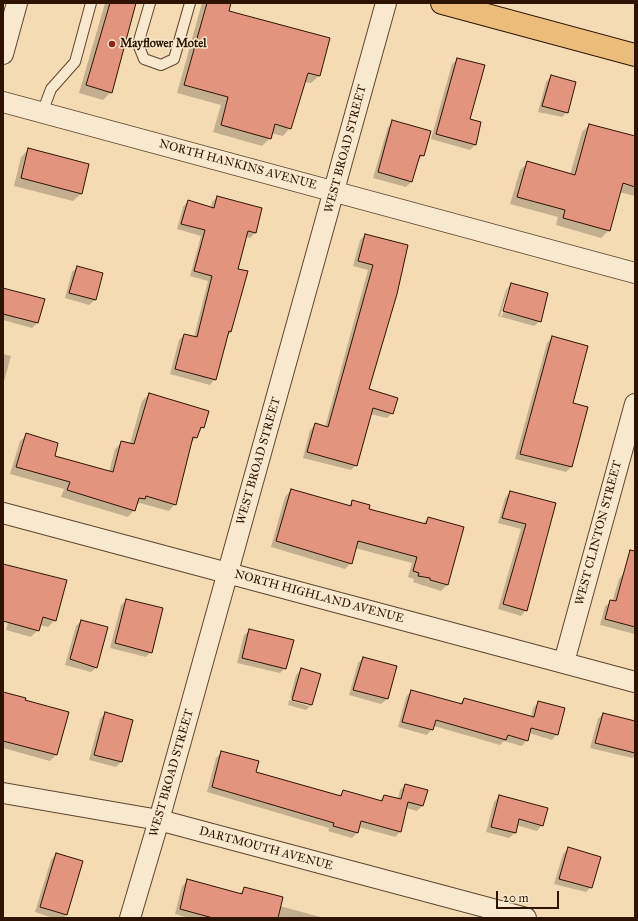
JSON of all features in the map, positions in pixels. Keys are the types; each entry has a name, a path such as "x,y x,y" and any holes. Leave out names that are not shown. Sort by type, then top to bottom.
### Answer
{"main road":[{"path":"442,3 635,55"}],"street":[{"path":"3,54 17,3"},
{"name":"WEST BROAD STREET","path":"130,918 159,820 386,3"},
{"name":"NORTH HANKINS AVENUE","path":"3,102 635,273"},
{"name":"WEST CLINTON STREET","path":"564,662 635,404"},
{"name":"NORTH HIGHLAND AVENUE","path":"3,513 635,682"},
{"name":"DARTMOUTH AVENUE","path":"3,793 159,820 526,918"}],"lane":[{"path":"42,113 52,89 75,62 91,3"},
{"path":"150,3 138,44 144,59 161,65 174,58 190,3"}],"building":[{"name":"Mayflower Motel","path":"110,3 136,3 112,93 86,85"},
{"path":"207,3 231,3 229,11 330,38 320,76 308,73 291,129 275,124 271,139 221,125 228,97 184,85"},
{"path":"457,58 485,65 470,119 481,122 476,145 436,134"},
{"path":"551,75 576,82 568,113 542,106"},
{"path":"392,120 431,131 424,156 420,155 412,182 378,172"},
{"path":"589,124 635,136 635,187 623,183 610,231 563,218 565,210 517,197 527,161 575,175"},
{"path":"28,148 89,164 82,194 21,178"},
{"path":"217,196 262,208 256,233 248,231 238,269 248,271 231,332 229,331 216,380 175,369 184,334 197,337 212,276 194,271 205,230 181,224 188,200 214,208"},
{"path":"365,234 408,245 397,294 369,389 398,398 393,414 373,408 357,466 307,452 315,423 328,427 373,265 358,261"},
{"path":"77,266 103,273 96,300 69,293"},
{"path":"511,283 548,293 541,322 503,311"},
{"path":"3,288 45,299 38,323 3,314"},
{"path":"552,336 588,346 573,403 588,407 572,467 520,454"},
{"path":"149,393 209,411 204,428 201,427 197,438 193,437 176,505 146,496 145,499 139,498 135,511 67,490 70,482 16,467 26,433 58,443 55,456 113,472 121,441 134,444"},
{"path":"291,489 351,506 352,500 370,505 369,509 426,524 428,517 464,527 448,585 430,580 430,578 418,576 419,573 413,571 417,557 358,541 352,564 276,541"},
{"path":"510,491 556,503 527,611 503,604 526,524 502,518"},
{"path":"630,550 635,551 635,627 605,619 610,600 616,601"},
{"path":"3,564 67,580 56,621 43,617 39,631 3,621"},
{"path":"126,599 163,608 152,653 115,643"},
{"path":"81,620 108,627 97,668 70,659"},
{"path":"249,629 294,640 286,669 242,658"},
{"path":"363,657 397,666 388,699 353,690"},
{"path":"301,668 321,674 312,705 292,700"},
{"path":"411,690 462,704 464,698 534,717 538,701 565,708 558,735 531,728 528,741 508,735 506,740 436,720 433,730 402,722"},
{"path":"3,692 26,698 25,700 69,712 57,755 3,741"},
{"path":"105,712 133,720 122,762 94,755"},
{"path":"603,713 635,721 635,753 595,743"},
{"path":"221,751 259,761 256,772 341,796 343,790 382,801 384,795 401,799 405,784 428,790 423,806 408,802 401,832 361,821 358,833 333,826 334,823 212,787"},
{"path":"499,795 548,808 543,826 519,819 516,833 491,827"},
{"path":"568,847 601,857 592,888 559,879"},
{"path":"56,853 83,861 67,915 40,907"},
{"path":"187,879 242,894 244,887 283,897 278,918 213,918 180,909"}],"place":[{"name":"Mayflower Motel","path":"112,44"}]}
